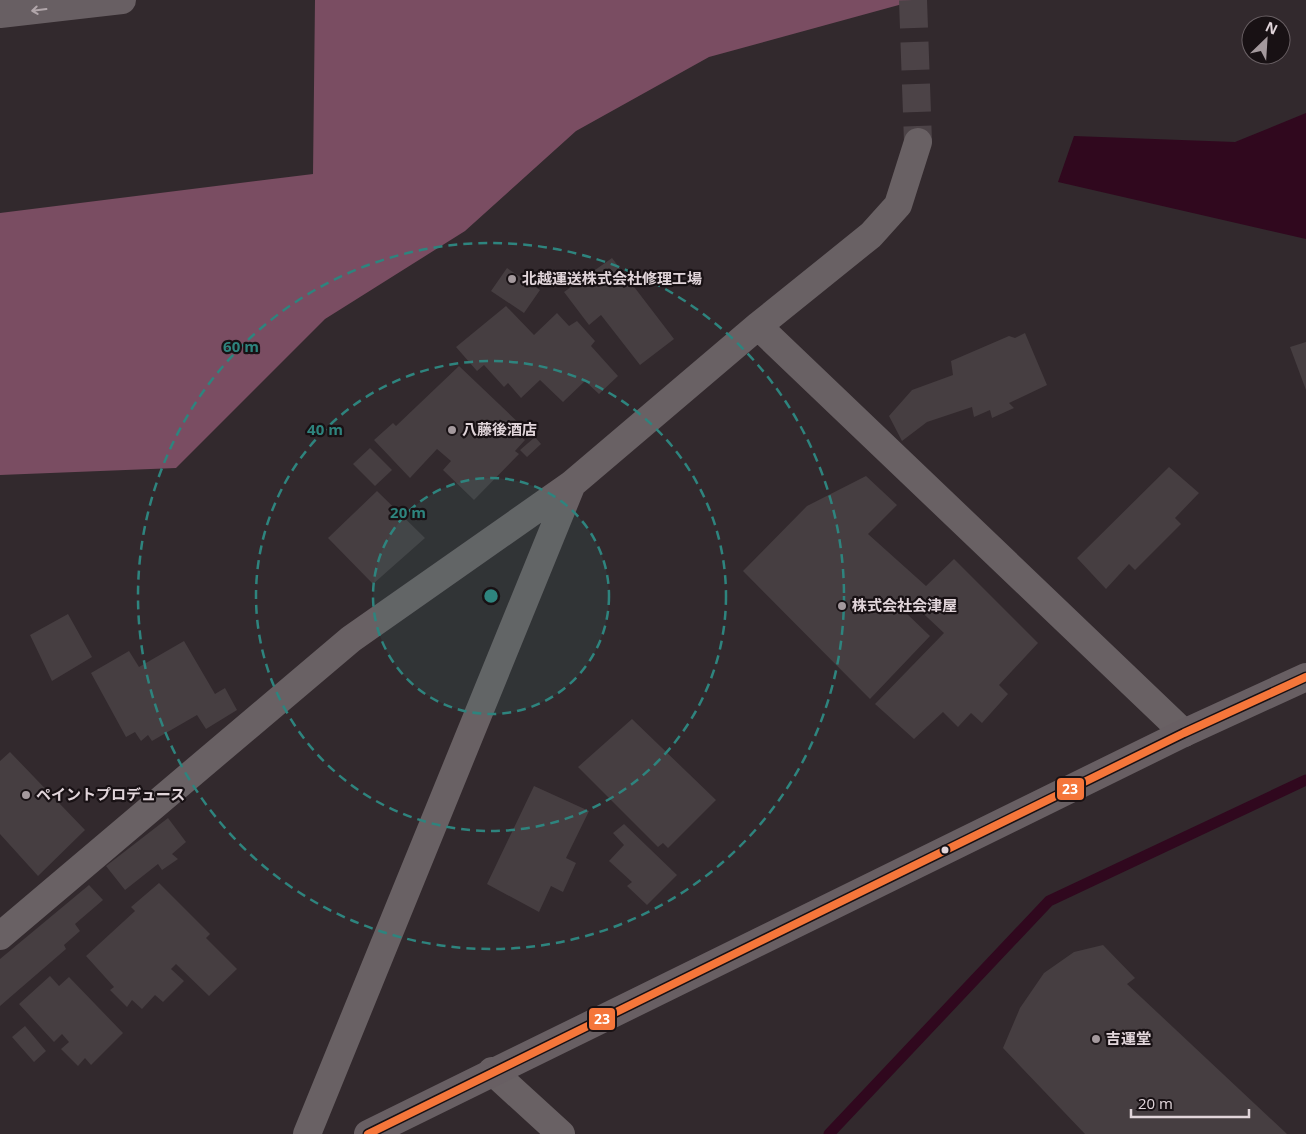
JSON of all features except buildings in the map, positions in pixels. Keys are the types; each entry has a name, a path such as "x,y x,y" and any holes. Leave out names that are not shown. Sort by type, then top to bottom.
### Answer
{"highway":[{"path":"0,14 122,0"},
{"path":"368,1134 492,1071 1184,734 1306,677"}],"street":[{"path":"0,936 350,639 572,484 758,326 871,235 898,205 918,142"},
{"path":"758,326 1184,734"},
{"path":"307,1134 572,484"},
{"path":"492,1071 561,1134"}],"shaded area":[{"path":"315,0 917,0 709,57 576,131 465,231 325,319 176,468 0,475 0,213 313,174"},
{"path":"1306,113 1306,239 1058,182 1074,136 1235,142"}],"waterway":[{"path":"829,1134 1049,901 1306,780"}],"tunnel":[{"path":"913,0 918,142"}],"transit line":[{"name":"23","path":"368,1134 1184,733 1306,677"}],"place":[{"name":"北越運送株式会社修理工場","path":"512,279"},
{"name":"八藤後酒店","path":"452,430"},
{"name":"株式会社会津屋","path":"842,606"},
{"name":"ペイントプロデュース","path":"26,795"},
{"name":"吉運堂","path":"1096,1039"}]}
